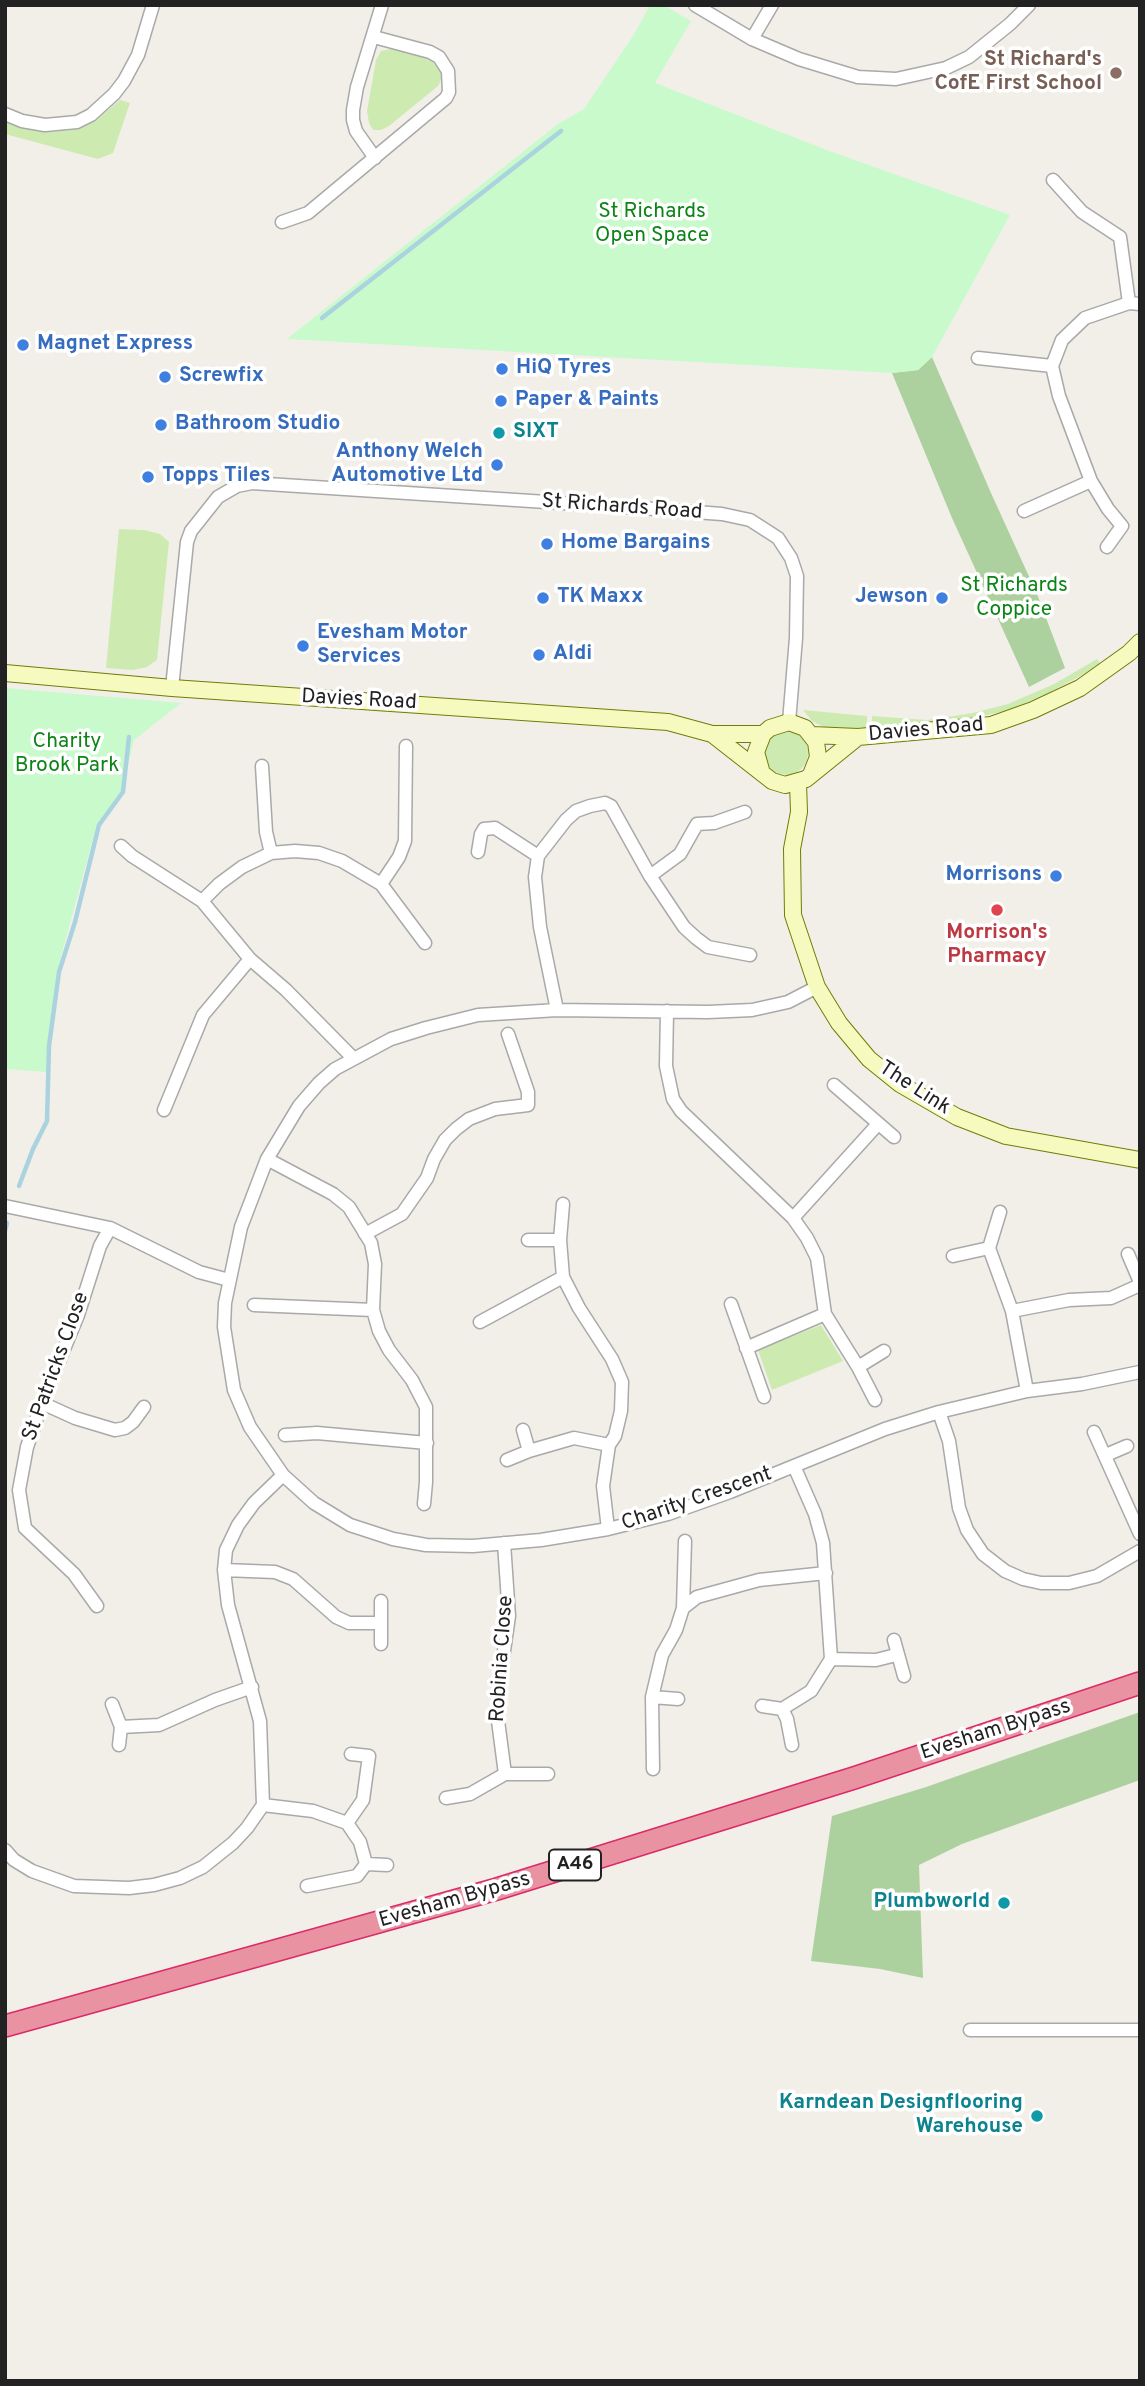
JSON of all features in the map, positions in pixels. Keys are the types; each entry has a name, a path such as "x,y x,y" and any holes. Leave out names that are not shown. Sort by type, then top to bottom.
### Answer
{"highway":[{"name":"Evesham Bypass","path":"5,2026 510,1885 854,1778 1140,1683"}],"street":[{"path":"5,114 22,121 45,125 78,122 90,115 114,94 124,81 138,55 153,5"},
{"path":"375,158 356,131 353,120 358,87 382,5"},
{"path":"695,5 751,39 777,51 858,77 895,79 946,68 968,57 1010,24 1029,5"},
{"path":"751,39 772,5"},
{"path":"282,222 308,213 440,104 449,92 449,78 439,57 430,52 374,37"},
{"path":"1053,180 1082,212 1120,237 1135,304 1085,318 1062,340 1052,366 1059,396 1091,481 1122,526 1107,547"},
{"path":"978,358 1052,366"},
{"path":"1024,511 1091,481"},
{"name":"St Richards Road","path":"172,688 187,542 191,531 218,497 237,486 252,483 272,484 695,512 750,520 778,538 792,558 797,576 796,638 789,722"},
{"name":"Davies Road","path":"5,673 172,688 668,722 712,734 763,734 770,728 789,722 797,724 812,735 858,737 991,725 1033,710 1080,688 1140,642"},
{"name":"Davies Road","path":"712,734 761,770 765,776 778,783"},
{"path":"761,770 756,752 763,734"},
{"path":"812,735 818,757 812,772"},
{"name":"Davies Road","path":"798,783 858,737"},
{"path":"381,884 399,857 405,841 406,746"},
{"path":"262,766 266,832 271,853"},
{"path":"778,783 798,783"},
{"path":"778,783 799,812"},
{"name":"The Link","path":"798,783 799,812 792,849 793,915 817,987 839,1023 869,1059 900,1084 957,1117 1006,1136 1140,1160"},
{"path":"557,1010 540,927 535,877 538,856 576,811 605,803 611,806 650,876 684,927 708,947 750,955"},
{"path":"650,876 680,854 697,824 714,824 745,812"},
{"path":"478,852 481,834 484,830 495,828 538,856"},
{"path":"121,846 202,901 250,959 286,990 354,1058"},
{"path":"202,901 242,867 271,853 295,851 330,856 381,884 425,943"},
{"path":"163,1110 203,1015 250,959"},
{"name":"Charity Crescent","path":"817,987 788,1002 752,1010 557,1010 478,1015 391,1040 335,1069 319,1083 299,1106 267,1159 241,1227 229,1280 224,1326 234,1390 250,1427 283,1475 314,1503 350,1525 393,1539 426,1545 504,1543 608,1529 668,1514 730,1492 885,1429 939,1412 1027,1391 1109,1380 1140,1372"},
{"path":"667,1011 666,1066 673,1099 681,1111 793,1218 807,1238 817,1258 825,1314 875,1400"},
{"path":"365,1234 402,1214 427,1178 445,1140 456,1129 469,1119 495,1109 528,1105 528,1092 508,1034"},
{"path":"834,1085 894,1137"},
{"path":"793,1218 878,1124"},
{"path":"267,1159 333,1194 349,1207 370,1243 376,1264 373,1310 379,1331 388,1350 412,1380 426,1407 424,1504"},
{"path":"563,1204 560,1240 563,1277 579,1308 612,1359 622,1382 621,1411 615,1436 609,1445 603,1486 608,1529"},
{"path":"5,1206 110,1228 199,1272 229,1280"},
{"path":"1000,1212 989,1248 1012,1311 1027,1391"},
{"name":"St Patricks Close","path":"97,1606 74,1574 25,1528 19,1490 27,1447 41,1403 78,1315 100,1246 110,1228"},
{"path":"528,1240 560,1240"},
{"path":"953,1256 989,1248"},
{"path":"1012,1311 1069,1300 1111,1298 1140,1283 1128,1254"},
{"path":"480,1322 563,1277"},
{"path":"731,1304 764,1397"},
{"path":"254,1305 373,1310"},
{"path":"746,1348 825,1314"},
{"path":"858,1367 884,1351"},
{"path":"41,1403 75,1418 114,1430 125,1428 133,1422 144,1407"},
{"path":"939,1412 950,1441 959,1508 967,1530 983,1553 1005,1571 1023,1580 1069,1583 1097,1576 1140,1551"},
{"path":"523,1430 529,1451"},
{"path":"1094,1432 1140,1534"},
{"path":"285,1435 317,1433 427,1443"},
{"path":"507,1460 575,1438 609,1445"},
{"path":"1106,1455 1128,1446"},
{"path":"762,1706 782,1709 811,1692 831,1659 823,1543 815,1514 794,1466"},
{"path":"5,1870 10,1855 32,1871 74,1886 129,1888 154,1885 180,1878 216,1857 247,1828 263,1805 260,1721 228,1605 224,1570 226,1550 238,1525 254,1503 283,1475"},
{"path":"653,1769 652,1697 662,1655 676,1630 683,1608 685,1541"},
{"name":"Robinia Close","path":"504,1543 509,1616 497,1713 505,1774"},
{"path":"224,1570 275,1572 293,1579 336,1617 349,1623 381,1623"},
{"path":"683,1608 697,1597 759,1580 826,1573"},
{"path":"381,1601 381,1644"},
{"path":"894,1640 904,1676"},
{"path":"831,1659 876,1660 896,1655"},
{"path":"121,1727 159,1725 215,1700 252,1688"},
{"path":"652,1697 678,1699"},
{"path":"112,1704 121,1727 118,1745"},
{"path":"782,1709 787,1719 792,1745"},
{"path":"348,1823 363,1800 369,1756 351,1754"},
{"path":"446,1798 470,1794 505,1774 548,1774"},
{"path":"263,1805 313,1811 348,1823 360,1842 366,1864"},
{"path":"366,1864 387,1865"},
{"path":"307,1885 357,1876 366,1864"},
{"path":"970,2031 1140,2030"}],"green space":[{"name":"St Richards Open Space","path":"650,5 663,5 691,21 655,83 832,152 1010,215 932,357 918,370 892,373 287,339 558,124 584,109 635,33"},
{"path":"391,49 422,56 433,62 442,78 438,86 389,126 373,130 367,111 376,60 381,51"},
{"path":"120,100 130,103 113,153 98,159 5,134 5,121 34,130 53,132 80,129 94,122"},
{"name":"St Richards Coppice","path":"932,357 1037,594 1065,668 1029,687 952,518 892,373 918,370"},
{"path":"119,529 160,534 169,542 157,660 147,667 133,670 106,668"},
{"path":"1097,659 1100,663 1086,673 1009,710 956,722 872,729 872,716 927,720 1008,704 1054,684"},
{"name":"Charity Brook Park","path":"5,688 181,703 134,740 121,792 97,824 57,971 47,1046 47,1072 5,1069"},
{"path":"803,710 867,716 867,729 826,728 812,721"},
{"path":"786,731 802,737 808,753 802,769 786,775 770,769 764,753 770,737"},
{"path":"821,1325 843,1361 772,1390 758,1350"},
{"path":"1140,1712 1140,1780 962,1844 919,1865 923,1978 880,1969 811,1961 832,1816 926,1787"}],"waterway":[{"path":"322,318 561,131"},
{"path":"19,1186 47,1121 49,1046 59,972 75,922 99,825 123,792 129,737"},
{"path":"5,1231 7,1223"}],"place":[{"name":"St Richard's CofE First School","path":"1116,73"},
{"name":"Magnet Express","path":"23,345"},
{"name":"HiQ Tyres","path":"502,369"},
{"name":"Screwfix","path":"165,377"},
{"name":"Paper & Paints","path":"501,401"},
{"name":"Bathroom Studio","path":"161,425"},
{"name":"SIXT","path":"499,433"},
{"name":"Anthony Welch Automotive Ltd","path":"497,465"},
{"name":"Topps Tiles","path":"148,477"},
{"name":"Home Bargains","path":"547,544"},
{"name":"TK Maxx","path":"543,598"},
{"name":"Jewson","path":"942,598"},
{"name":"Evesham Motor Services","path":"303,646"},
{"name":"Aldi","path":"539,655"},
{"name":"Morrisons","path":"1056,876"},
{"name":"Morrison's Pharmacy","path":"997,910"},
{"name":"Plumbworld","path":"1004,1903"},
{"name":"Karndean Designflooring Warehouse","path":"1037,2116"}]}
